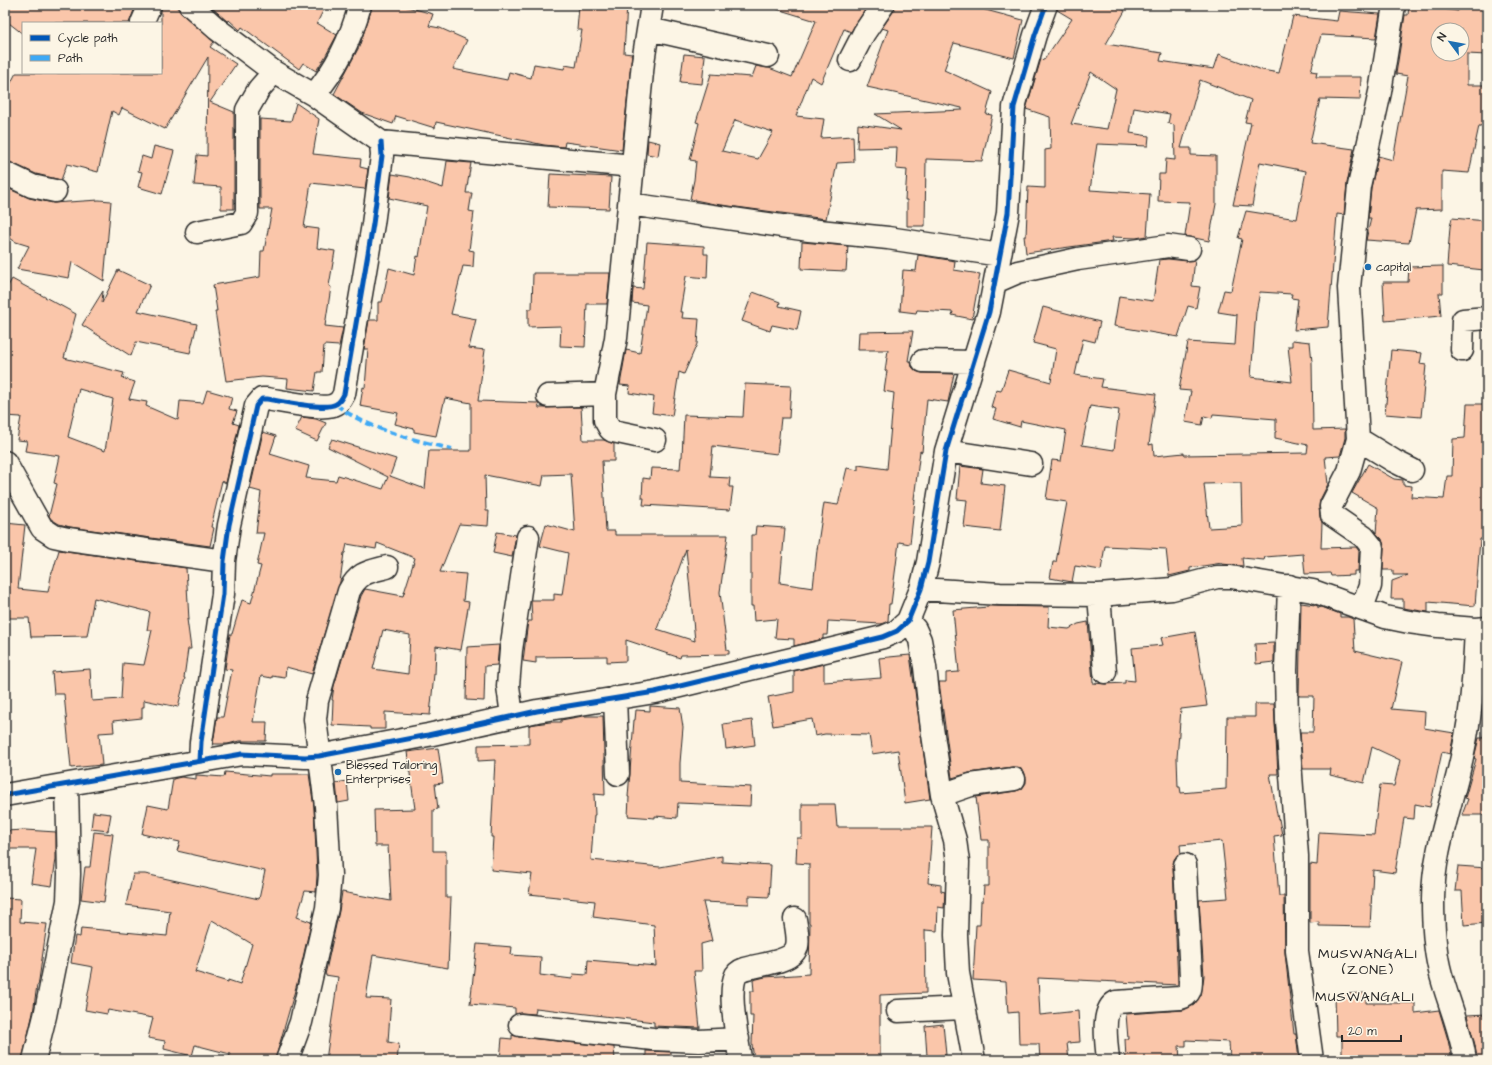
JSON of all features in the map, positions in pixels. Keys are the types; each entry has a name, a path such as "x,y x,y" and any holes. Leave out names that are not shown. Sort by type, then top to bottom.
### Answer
{"street":[{"path":"142,22 150,5"},
{"path":"190,5 216,29 274,72 314,95 381,142 633,166"},
{"path":"314,95 323,85 350,39 360,5"},
{"path":"652,5 643,62 616,338 605,394 605,420 610,429 655,440"},
{"path":"850,60 864,33 883,5"},
{"path":"5,795 242,754 305,757 319,756 428,735 512,716 655,692 883,638 897,631 908,621 921,589 928,562 946,451 989,312 1008,213 1014,107 1035,35 1046,5"},
{"path":"1362,608 1370,586 1372,547 1364,537 1332,515 1331,506 1349,471 1358,439 1349,288 1359,186 1380,92 1394,5"},
{"path":"649,29 768,56"},
{"path":"197,232 241,223 247,213 247,110 259,89 274,72"},
{"path":"200,761 201,742 223,594 224,561 229,525 256,406 262,399 315,406 332,405 336,404 344,394 373,224 382,156 381,142"},
{"path":"5,173 32,186 55,191"},
{"path":"629,204 809,230 888,238 1000,255"},
{"path":"995,282 1018,272 1078,259 1168,246 1189,249"},
{"path":"1462,350 1463,320 1487,318"},
{"path":"923,360 974,362"},
{"path":"548,396 605,394"},
{"path":"1358,439 1412,470"},
{"path":"946,451 1030,464"},
{"path":"5,462 42,528 54,536 224,561"},
{"path":"512,716 508,686 511,650 528,536"},
{"path":"287,1060 301,1022 328,908 330,875 326,806 315,719 317,701 349,591 354,580 364,573 388,567"},
{"path":"921,589 1000,594 1099,595 1172,589 1217,577 1231,577 1313,591 1385,617 1409,622 1438,626 1482,629 1472,703 1454,791 1444,823 1436,865 1433,899 1434,932 1439,967 1453,1010 1465,1060"},
{"path":"1289,586 1286,670 1287,721 1296,856 1297,951 1312,1060"},
{"path":"1099,595 1105,672"},
{"path":"908,621 915,629 920,640 942,795 955,840 958,862 956,935 958,973 964,1008 971,1034 974,1060"},
{"path":"615,698 618,774"},
{"path":"942,795 971,786 1014,779"},
{"path":"34,1060 45,1016 68,901 70,874 67,785"},
{"path":"1108,1060 1106,1019 1108,1010 1112,1004 1116,1002 1180,998 1186,997 1190,991 1191,976 1185,865"},
{"path":"520,1025 653,1039 699,1041 739,1050 732,996 733,983 738,972 747,968 782,959 794,953 798,944 795,919"},
{"path":"898,1011 964,1008"}],"building":[{"path":"5,5 136,5 129,22 22,22 22,33 5,20"},
{"path":"162,5 178,5 178,9 182,14 214,42 210,47 236,64 210,102 234,112 234,209 221,209 221,187 194,185 197,155 207,156 208,57 165,129 122,108 119,115 112,111 98,172 67,164 61,180 36,174 5,161 5,94 16,73 162,74"},
{"path":"209,5 326,5 317,23 337,35 316,71 303,63 299,69 242,27 240,30 229,20 228,22"},
{"path":"373,5 400,5 433,14 429,26 440,28 467,40 453,69 507,80 509,72 531,78 534,64 564,69 565,65 576,67 582,30 577,30 579,6 591,7 591,5 627,5 624,53 632,54 622,150 565,142 564,147 544,145 436,122 435,128 396,116 393,124 362,113 334,94 359,47"},
{"path":"778,5 868,5 851,32 844,29 821,83 811,77 796,116 824,119 821,138 853,136 854,162 837,163 826,219 714,204 690,199 696,161 690,160 699,123 696,122 711,74 752,77 756,66 769,68 792,77 816,21 777,9","holes":["735,120 773,132 758,159 722,151"]},
{"path":"895,5 967,5 1023,20 1014,58 954,43 944,70 992,92 986,114 992,115 982,161 926,159 925,226 907,226 907,200 905,200 907,170 896,169 897,147 857,148 858,124 901,130 875,114 962,110 962,108 867,87 888,30 882,28 893,12"},
{"path":"1058,5 1116,5 1125,11 1106,44 1162,53 1160,61 1214,69 1219,54 1262,70 1279,73 1293,16 1337,21 1339,11 1380,14 1376,38 1321,35 1311,71 1317,72 1316,77 1361,77 1360,100 1320,99 1310,143 1354,149 1347,183 1344,215 1337,214 1328,327 1294,330 1298,299 1291,298 1292,294 1260,292 1256,312 1251,377 1292,382 1288,346 1292,346 1292,340 1310,342 1312,362 1313,430 1345,429 1345,438 1340,456 1325,457 1328,484 1320,500 1319,507 1322,523 1321,548 1356,547 1359,551 1358,571 1354,571 1354,575 1331,576 1330,573 1305,574 1303,554 1265,557 1264,560 1242,558 1243,566 1222,563 1190,568 1190,571 1169,576 1166,549 1105,546 1101,570 1075,566 1072,582 1050,578 1053,562 1056,562 1067,502 1046,499 1052,460 1061,461 1066,430 1021,421 1020,427 993,419 996,409 991,407 996,390 1001,391 1008,370 1051,382 1056,349 1033,343 1043,307 1100,322 1095,342 1083,339 1075,375 1103,379 1101,387 1156,394 1149,445 1153,444 1154,456 1184,453 1184,455 1307,453 1308,445 1275,438 1276,419 1213,414 1212,418 1204,416 1202,425 1185,422 1191,391 1179,390 1188,342 1235,345 1237,315 1218,312 1224,290 1231,291 1242,239 1238,238 1246,211 1297,219 1306,171 1260,162 1252,206 1233,205 1251,123 1245,122 1251,100 1200,80 1181,148 1191,148 1191,155 1216,156 1216,204 1209,241 1185,236 1190,202 1158,201 1159,174 1165,174 1166,159 1175,160 1174,125 1168,123 1170,114 1134,108 1130,133 1149,136 1148,146 1097,144 1090,190 1150,194 1147,236 1136,238 1112,237 1113,241 1026,253 1024,236 1026,236 1028,187 1045,188 1045,150 1051,149 1050,117 1026,109 1041,59 1044,60 1072,19 1057,10","holes":["1091,72 1116,89 1107,129 1071,124","1090,406 1119,410 1114,450 1082,445","1241,483 1242,526 1209,528 1204,484"]},
{"path":"1409,5 1458,11 1459,5 1487,5 1487,55 1470,54 1470,22 1430,22 1430,62 1467,62 1467,85 1487,85 1487,125 1479,126 1469,173 1442,171 1442,209 1416,210 1409,243 1366,240 1371,218 1368,218 1371,188 1378,156 1393,160 1408,76 1396,74 1405,15 1408,15"},
{"path":"684,54 705,56 702,84 680,82"},
{"path":"296,103 319,119 313,154 361,159 360,167 368,169 365,189 311,183 304,227 319,229 317,248 335,251 329,286 331,287 325,326 343,328 339,346 324,345 322,372 317,372 314,391 287,388 288,379 262,377 226,381 215,311 217,311 213,285 260,277 261,251 264,251 272,209 260,209 260,119 291,121"},
{"path":"648,140 660,143 658,156 647,154"},
{"path":"154,146 174,151 162,194 138,187 142,172 138,171 142,156 151,159"},
{"path":"447,161 471,163 466,193 472,193 469,211 474,212 469,250 474,251 473,267 463,266 451,314 476,319 469,348 485,350 478,401 538,403 539,408 581,407 583,440 604,440 614,444 614,461 602,461 606,531 615,531 615,535 728,535 720,592 727,650 729,651 729,654 681,655 680,658 626,640 626,661 607,662 607,656 536,657 536,663 523,661 528,621 532,621 531,600 554,600 554,594 562,595 568,553 540,546 546,524 575,532 571,474 544,475 542,486 485,475 486,511 489,511 488,526 459,524 440,572 466,574 463,601 469,602 461,650 436,646 435,674 430,715 385,712 385,729 332,725 332,700 334,686 361,596 365,589 403,596 415,558 377,543 376,549 347,544 344,553 340,582 312,674 286,667 285,678 261,676 253,722 267,722 266,741 239,741 228,744 213,744 217,717 223,717 232,670 225,669 230,634 232,634 242,600 251,603 261,566 257,565 264,533 256,533 261,492 250,489 263,432 276,436 270,454 309,466 306,478 336,481 338,475 383,489 388,477 328,447 332,439 396,459 390,476 425,489 429,451 471,451 471,403 445,398 436,436 414,432 414,429 395,424 398,413 360,406 363,387 365,388 368,349 364,349 369,320 378,320 378,302 382,302 389,268 414,275 417,256 419,257 427,206 389,198 392,174 410,177 443,188","holes":["686,549 695,641 657,629","383,630 410,635 408,674 373,669"]},
{"path":"550,174 611,177 609,209 548,207"},
{"path":"5,187 29,198 53,203 99,200 111,201 104,281 72,262 69,278 17,269 29,246 16,242 5,235"},
{"path":"1452,218 1487,221 1487,254 1484,270 1447,266"},
{"path":"647,242 704,246 704,254 708,254 707,278 686,276 680,312 683,312 682,318 699,319 697,344 684,374 679,372 672,416 652,413 654,397 629,393 630,386 620,385 626,350 640,353 647,305 632,303 633,288 643,289"},
{"path":"802,242 848,246 846,271 801,269"},
{"path":"918,255 955,261 954,270 980,274 972,319 952,315 953,312 917,310 916,313 900,311 903,270 916,271"},
{"path":"1168,259 1187,261 1195,259 1192,286 1200,287 1196,308 1188,306 1178,337 1114,326 1119,296 1153,301 1159,260"},
{"path":"1443,266 1443,293 1439,293 1441,316 1385,321 1383,282 1408,282 1409,267"},
{"path":"118,270 150,285 138,311 197,324 190,353 136,342 131,356 82,325 103,291 102,303"},
{"path":"533,273 610,273 607,304 587,304 585,347 560,346 561,326 528,327 528,309 532,309"},
{"path":"12,279 76,314 64,358 124,373 122,378 135,382 129,399 147,402 146,406 178,420 180,401 203,403 207,390 232,397 229,409 237,411 233,423 239,425 226,483 222,481 211,527 214,528 210,546 70,527 59,524 51,519 49,516 57,484 54,483 60,456 25,451 27,441 17,440 21,417 5,416 5,291","holes":["79,389 113,399 105,451 68,437"]},
{"path":"753,292 780,302 779,306 801,311 797,330 772,325 770,331 742,321"},
{"path":"913,331 908,361 911,361 912,367 916,371 922,373 954,374 948,402 927,399 922,452 920,451 914,499 910,544 899,542 891,604 889,604 888,621 881,624 828,621 827,635 823,635 823,639 794,646 794,639 775,638 777,619 754,621 753,606 751,606 751,535 755,535 756,526 785,528 780,583 813,588 824,503 838,505 847,468 858,470 858,465 887,469 894,393 884,391 888,350 858,350 859,332"},
{"path":"1391,350 1422,353 1420,364 1426,365 1421,417 1385,414"},
{"path":"745,384 791,386 789,418 781,418 777,454 713,446 710,477 730,478 729,487 733,487 730,510 643,505 643,478 650,479 651,468 680,469 684,415 743,417"},
{"path":"1467,404 1485,404 1484,451 1487,451 1487,539 1480,539 1475,606 1428,602 1428,612 1403,608 1403,599 1391,599 1392,581 1408,575 1393,575 1393,570 1383,570 1384,547 1382,539 1376,533 1378,508 1352,493 1368,464 1394,479 1403,480 1403,485 1412,486 1411,497 1444,499 1447,476 1452,476 1453,439 1465,438"},
{"path":"302,417 316,419 326,423 317,441 295,431"},
{"path":"960,466 983,469 981,483 1005,486 1000,531 964,527 967,500 957,499"},
{"path":"5,523 25,525 18,589 48,592 52,571 59,550 186,568 189,620 187,619 191,649 188,649 185,678 178,707 144,700 144,707 142,707 142,718 113,721 114,732 99,733 102,765 71,768 64,694 54,694 52,672 90,669 92,701 121,699 123,663 144,665 152,630 147,630 150,612 94,598 87,636 31,637 29,618 5,618"},
{"path":"497,532 516,535 512,557 493,553"},
{"path":"1301,603 1315,605 1318,606 1318,608 1322,607 1340,614 1340,617 1348,617 1353,619 1355,651 1402,662 1391,709 1425,712 1424,728 1454,733 1450,754 1442,752 1430,807 1415,804 1414,819 1404,818 1395,873 1373,870 1370,927 1319,926 1319,922 1310,923 1310,864 1317,865 1319,832 1374,835 1380,785 1394,786 1400,760 1372,747 1364,783 1330,775 1331,769 1303,769 1300,732 1313,732 1314,696 1299,696"},
{"path":"988,606 1049,607 1048,627 1069,629 1078,624 1088,622 1093,683 1106,684 1125,683 1125,680 1135,681 1132,648 1163,645 1161,638 1195,632 1207,706 1181,709 1177,758 1178,787 1180,787 1181,793 1226,789 1227,717 1255,717 1255,704 1274,704 1278,774 1270,774 1282,835 1274,836 1279,896 1284,896 1285,953 1294,1034 1296,1034 1299,1060 1230,1060 1229,1042 1186,1040 1186,1046 1179,1046 1180,1060 1126,1060 1125,1039 1128,1039 1126,1014 1184,1010 1194,1005 1201,995 1204,976 1199,900 1228,898 1222,841 1180,845 1181,854 1177,855 1174,860 1178,985 1038,978 1040,1015 1078,1011 1080,1042 1067,1043 1069,1060 1040,1060 1039,1044 1019,1044 1018,1012 1008,1013 1006,982 973,980 976,925 980,925 981,901 983,901 984,886 989,886 989,840 981,840 976,797 1022,789 1026,783 1026,778 1024,771 1018,767 1012,767 969,773 952,778 939,682 946,682 946,673 959,672 953,610"},
{"path":"1274,643 1274,662 1256,664 1255,644"},
{"path":"499,645 497,665 485,666 484,701 466,700 467,647"},
{"path":"910,655 930,799 905,803 898,750 872,754 869,735 825,734 815,736 812,719 773,726 768,697 794,692 794,671 824,664 824,682 881,678 879,658"},
{"path":"650,706 680,708 683,727 680,783 751,787 750,806 678,803 677,818 628,816 628,797 636,710 650,711"},
{"path":"583,716 603,716 605,795 594,794 595,815 591,860 660,867 722,856 722,862 771,865 769,897 749,896 749,904 703,902 712,941 701,944 702,971 694,971 700,1028 654,1026 654,1022 536,1008 535,1014 515,1014 515,1008 470,1004 477,944 512,947 511,955 541,957 540,975 572,979 573,974 587,975 588,960 656,966 654,925 593,917 595,901 529,894 532,874 491,870 495,760 478,761 478,745 529,744 529,725 561,722 561,720"},
{"path":"752,720 755,745 726,749 723,724"},
{"path":"1484,734 1487,734 1487,815 1462,815 1468,799 1465,798 1476,759 1474,758 1479,738 1483,738"},
{"path":"438,748 443,783 435,784 438,809 433,810 433,851 446,851 446,898 451,898 448,968 373,955 366,998 391,999 388,1042 399,1044 397,1060 326,1060 338,977 325,975 342,892 391,901 388,846 375,846 374,810 415,809 407,752"},
{"path":"225,772 270,776 270,774 309,774 314,807 317,875 316,892 305,891 297,917 311,922 298,980 275,1060 229,1060 230,1054 195,1045 192,1056 164,1049 165,1041 148,1038 153,1018 108,1010 107,1014 85,1010 93,967 71,963 75,936 80,937 81,928 167,936 170,911 126,905 133,874 145,874 259,899 265,871 177,851 180,842 142,834 148,805 168,809 173,779 181,777 196,779 196,775 224,777","holes":["212,920 252,944 240,984 195,972"]},
{"path":"347,781 349,801 338,803 336,783"},
{"path":"802,804 835,804 837,827 932,827 928,883 941,885 941,891 945,892 944,908 938,907 937,931 925,930 926,993 880,995 880,1060 754,1060 752,1044 753,1016 750,1016 750,991 754,991 753,980 765,977 809,974 809,864 796,863 797,838 802,838"},
{"path":"93,812 111,814 108,831 91,829"},
{"path":"25,830 56,832 56,859 52,886 31,883 36,849 5,849 5,831"},
{"path":"94,832 113,834 104,902 81,899 85,867 90,867"},
{"path":"1458,866 1487,868 1487,923 1464,925 1462,891 1455,891"},
{"path":"5,898 21,899 20,922 47,924 33,1013 22,1060 5,1060"},
{"path":"1366,993 1366,1003 1415,1003 1415,1013 1439,1010 1452,1060 1342,1060 1342,1036 1336,1036 1335,994"},
{"path":"1487,1014 1487,1060 1477,1060 1475,1045 1467,1015"},
{"path":"943,1024 946,1055 927,1056 925,1026"},
{"path":"512,1035 614,1047 615,1060 500,1060 502,1038 512,1039"},
{"path":"646,1051 671,1052 671,1060 646,1060"}],"marked path":[{"path":"336,404 360,420 375,427 407,438 452,449"}],"cycle path":[{"path":"5,795 242,754 305,757 319,756 428,735 537,711 655,692 883,637 897,631 908,621 921,589 928,562 946,451 989,312 1008,213 1014,107 1035,35 1046,5"},
{"path":"200,761 201,742 223,594 224,561 229,525 256,406 262,399 313,406 330,406 339,402 344,394 373,224 382,156 381,142"}],"place":[{"name":"capital","path":"1368,267"},
{"name":"Blessed Tailoring Enterprises","path":"338,772"}],"district":[{"name":"MUSWANGALI (ZONE)","path":"1368,962"},
{"name":"MUSWANGALI","path":"1365,997"}]}
